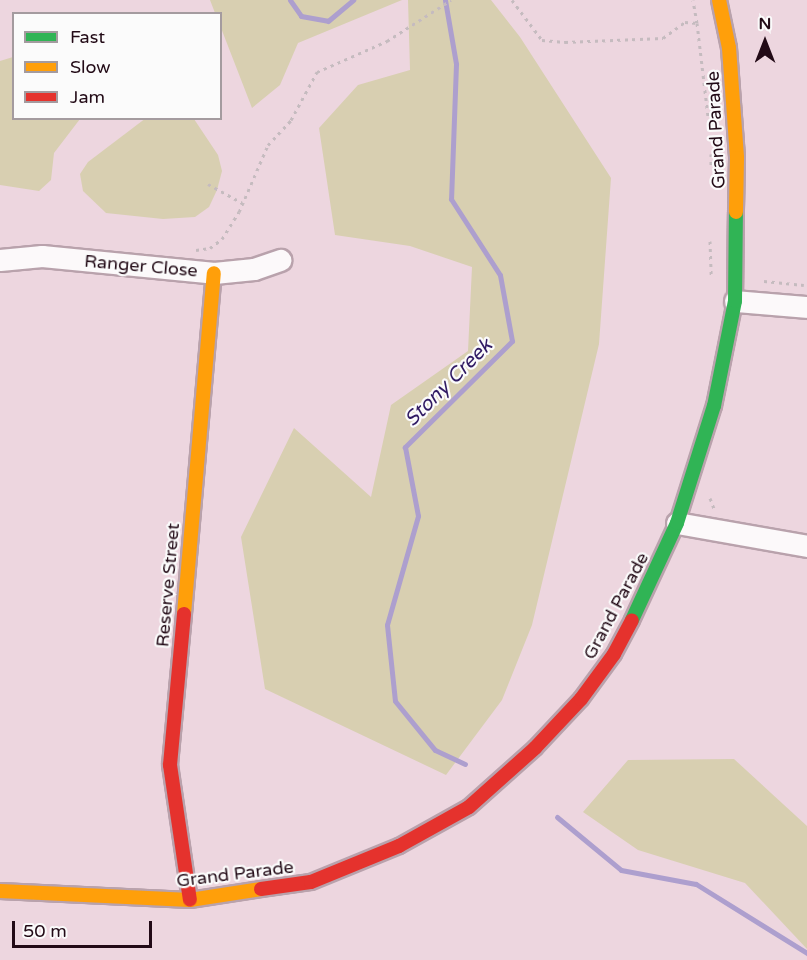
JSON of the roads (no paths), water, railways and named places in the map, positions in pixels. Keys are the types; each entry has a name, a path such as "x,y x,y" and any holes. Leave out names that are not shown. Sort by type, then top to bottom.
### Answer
{"street":[{"name":"Grand Parade","path":"0,891 190,900 311,882 399,846 470,807 535,748 588,690 614,654 650,587 677,523 714,406 735,301 737,158 729,48 719,0"},
{"name":"Ranger Close","path":"0,260 42,256 214,273 254,268 280,260"},
{"name":"Reserve Street","path":"190,900 170,765 214,273"},
{"path":"735,301 807,307"},
{"path":"677,523 807,546"}],"waterway":[{"name":"Stony Creek","path":"290,0 301,16 328,21 353,0"},
{"name":"Stony Creek","path":"445,0 456,64 451,199 500,275 512,341 405,447 418,516 387,625 395,701 435,750 465,764"},
{"name":"Stony Creek","path":"557,817 621,870 696,884 807,953"}]}
